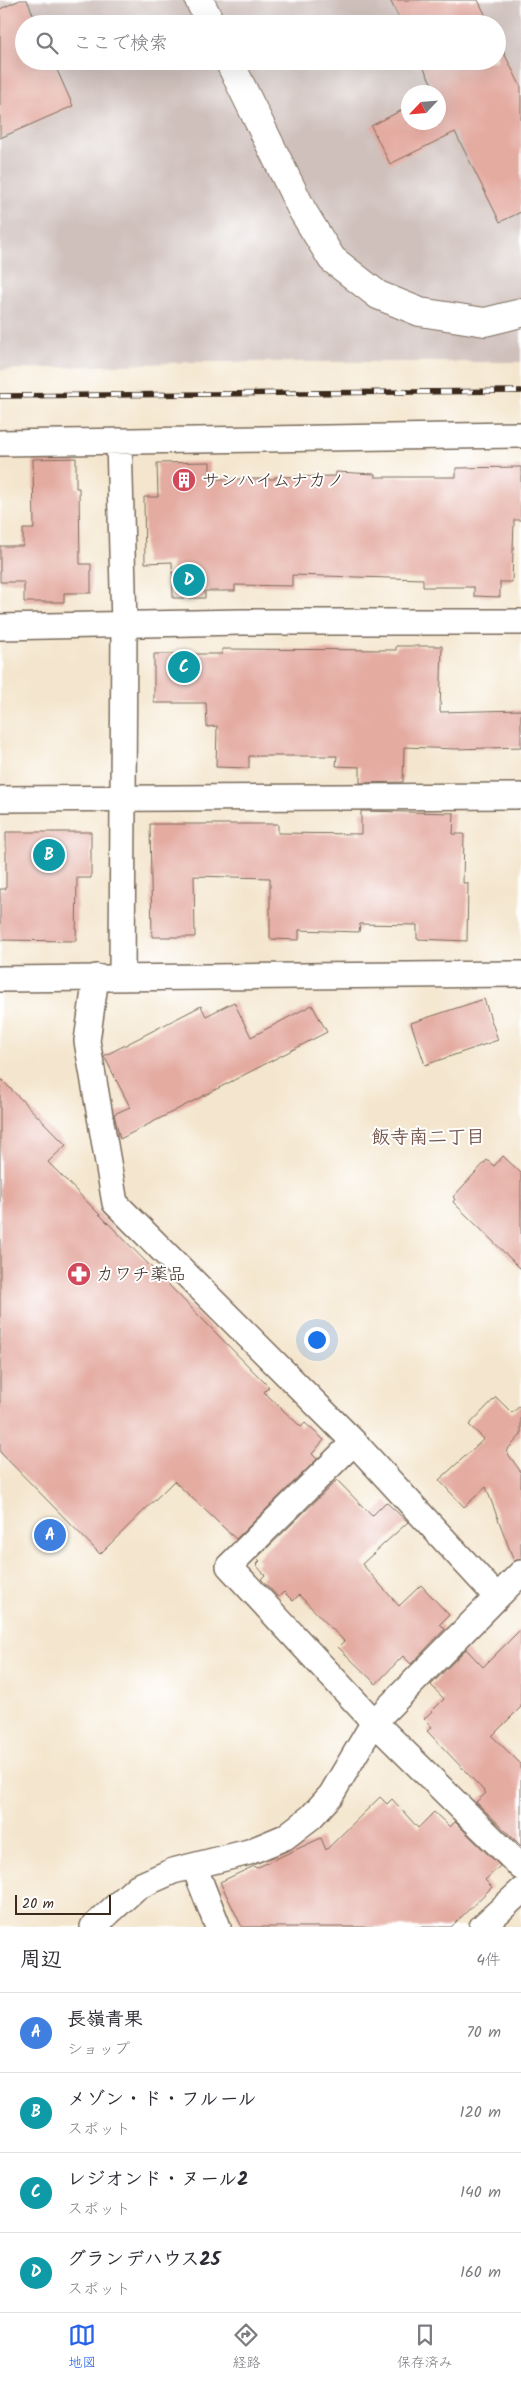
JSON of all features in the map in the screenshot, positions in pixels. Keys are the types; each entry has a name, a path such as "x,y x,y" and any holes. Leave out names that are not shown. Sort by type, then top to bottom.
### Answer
{"street":[{"path":"199,0 206,15"},
{"path":"233,70 302,210 332,259 378,295 420,312 484,322 521,313"},
{"path":"0,443 521,436"},
{"path":"118,441 124,625 122,977"},
{"path":"0,626 521,622"},
{"path":"0,799 521,796"},
{"path":"0,979 521,974"},
{"path":"96,977 88,1041 115,1203 354,1442 497,1597"},
{"path":"354,1442 229,1566 374,1722 521,1867"},
{"path":"93,1927 137,1887 173,1871 250,1852 285,1836 311,1817 330,1794 374,1722 521,1573"},
{"path":"194,1866 218,1927"},
{"path":"482,1927 521,1891"}],"shaded area":[{"path":"0,0 521,0 521,362 194,362 0,370"}],"building":[{"path":"20,0 27,0 33,15 15,15 15,70 57,70 73,106 0,138 0,9"},
{"path":"390,0 478,0 486,15 398,15"},
{"path":"506,57 521,87 521,212 500,222 455,132 390,164 371,126 401,111 401,130 446,130 446,85 432,85 425,70 506,70"},
{"path":"76,458 76,488 79,488 80,564 91,564 91,593 64,593 64,602 24,602 24,582 0,582 0,546 23,546 23,529 34,529 33,459"},
{"path":"210,462 210,479 275,479 275,477 336,476 336,472 375,474 375,477 456,477 456,468 521,467 521,520 514,520 512,582 500,582 500,597 474,596 474,587 423,587 423,579 292,575 292,586 235,585 235,591 205,591 205,598 173,598 172,562 145,563 144,497 158,497 157,463"},
{"path":"396,646 442,646 440,712 521,710 521,747 456,749 404,747 403,782 360,783 360,767 336,766 337,756 249,756 249,768 216,767 217,726 207,727 206,703 154,703 154,654 222,654 222,649 396,650"},
{"path":"361,811 454,813 453,834 464,834 463,883 468,883 467,941 417,939 417,925 360,924 359,932 299,930 299,940 270,939 270,878 194,876 195,937 152,937 150,824 278,824 278,833 361,834"},
{"path":"6,832 91,832 91,878 77,878 76,941 0,940 0,889 6,889"},
{"path":"484,999 498,1040 425,1065 411,1023"},
{"path":"234,1002 251,1037 312,1005 327,1032 120,1139 114,1114 130,1107 104,1056 201,1006 206,1016"},
{"name":"カワチ薬品","path":"0,1078 66,1145 48,1162 269,1387 264,1392 301,1427 305,1423 324,1440 312,1454 317,1459 236,1539 174,1481 100,1554 0,1452"},
{"path":"503,1156 521,1173 521,1269 453,1202 455,1199 453,1197 487,1160 494,1166"},
{"path":"496,1397 512,1413 521,1405 521,1435 506,1451 521,1472 521,1559 514,1561 486,1487 464,1507 439,1480 484,1439 469,1425"},
{"path":"337,1480 372,1516 386,1502 408,1522 362,1564 399,1606 421,1585 449,1615 440,1624 445,1629 411,1664 403,1656 376,1684 338,1647 344,1641 299,1595 293,1601 284,1592 278,1597 261,1579 265,1575 256,1565 260,1561 257,1558"},
{"path":"521,1629 521,1707 492,1736 521,1764 521,1846 476,1802 486,1793 427,1731 432,1727 424,1719 444,1699 431,1685 466,1649 483,1667"},
{"path":"380,1797 387,1804 392,1799 418,1828 434,1812 450,1827 455,1822 500,1866 485,1880 492,1887 451,1927 242,1927 220,1882 254,1866 256,1868 321,1838 326,1850"}],"railway":[{"path":"0,396 521,391"}],"place":[{"name":"サンハイムナカノ","path":"184,480"},
{"name":"グランデハウス25","path":"189,580"},
{"name":"レジオンド・ヌール2","path":"184,667"},
{"name":"メゾン・ド・フルール","path":"49,855"},
{"name":"カワチ薬品","path":"79,1274"},
{"name":"長嶺青果","path":"50,1535"}],"district":[{"name":"飯寺南二丁目","path":"428,1136"}]}
